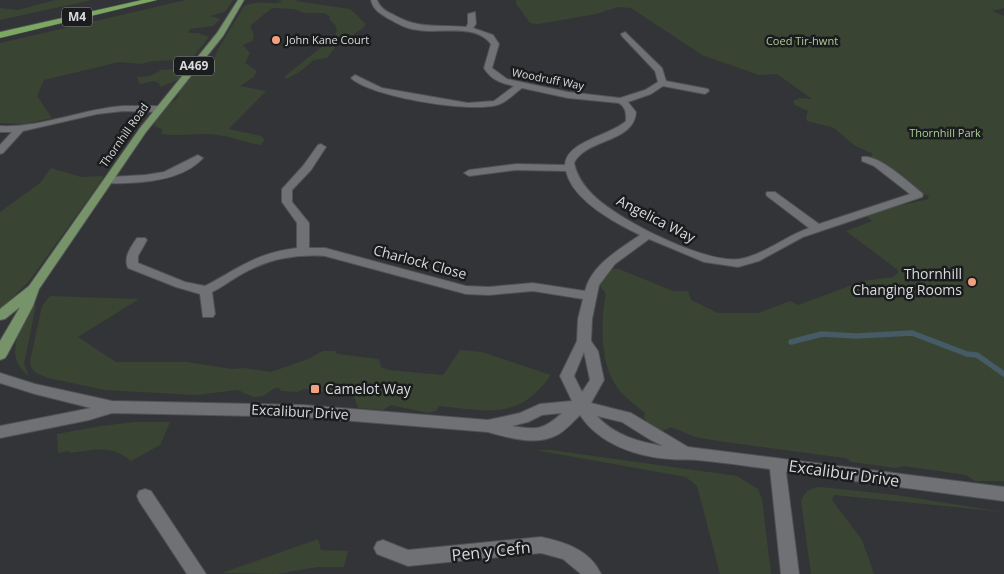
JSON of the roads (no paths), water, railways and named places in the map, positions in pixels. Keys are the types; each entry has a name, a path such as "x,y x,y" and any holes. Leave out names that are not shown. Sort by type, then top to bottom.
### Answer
{"highway":[{"name":"M4","path":"0,26 113,0"},
{"name":"M4","path":"0,35 153,0"}],"main road":[{"name":"Thornhill Road","path":"0,316 32,289 158,109 220,34 240,0"},
{"name":"Thornhill Road","path":"0,356 9,335 30,301 32,289"}],"street":[{"name":"Woodruff Way","path":"374,0 376,6 381,10 410,26 468,30 484,34 494,40 494,49 488,61 489,70 498,78 519,86 583,98 622,101 648,92 662,83"},
{"path":"468,30 473,20 472,14"},
{"path":"625,34 659,70 662,83 705,91"},
{"path":"355,78 380,90 468,106 496,103 519,86"},
{"path":"470,173 516,167 569,168 569,161 578,150 621,130 631,121 630,109 622,101"},
{"path":"0,129 38,127 101,110 158,109"},
{"path":"0,150 20,129"},
{"path":"303,251 304,226 302,218 288,202 287,189 307,168 321,147"},
{"path":"110,180 141,179 165,175 185,168 198,158"},
{"name":"Angelica Way","path":"569,168 575,181 595,203 618,219 700,258 725,263 737,263 762,257 787,240 918,195 878,164 866,159"},
{"path":"771,194 818,229"},
{"path":"581,406 567,376 576,359 578,350 584,342 585,319 593,284 603,269 648,234"},
{"path":"141,240 132,256 132,265 183,285 206,290 208,314"},
{"name":"Charlock Close","path":"206,290 255,262 274,256 303,251 325,252 466,290 489,291 533,287 590,296"},
{"path":"581,406 596,380 591,351 584,342"},
{"name":"Excalibur Drive","path":"0,378 67,398 94,401 112,407 303,411 488,426 529,434 552,431 581,406"},
{"name":"Excalibur Drive","path":"581,406 606,433 644,449 670,453 684,452 1004,494"},
{"name":"Excalibur Drive","path":"488,426 523,418 540,410 581,406 626,417 654,435 672,443 684,452"},
{"name":"Excalibur Drive","path":"0,432 89,414 112,407"},
{"path":"776,464 790,574"},
{"path":"145,496 197,574"},
{"name":"Pen y Cefn","path":"382,548 408,558 541,545 562,549 579,559 592,574"}],"waterway":[{"path":"791,342 822,334 856,336 912,333 967,354 977,355 1004,374"}],"place":[{"name":"John Kane Court","path":"276,40"},
{"name":"Thornhill Changing Rooms","path":"972,282"},
{"name":"Camelot Way","path":"315,389"}],"park label":[{"name":"Coed Tir-hwnt","path":"802,41"},
{"name":"Thornhill Park","path":"945,133"}]}
